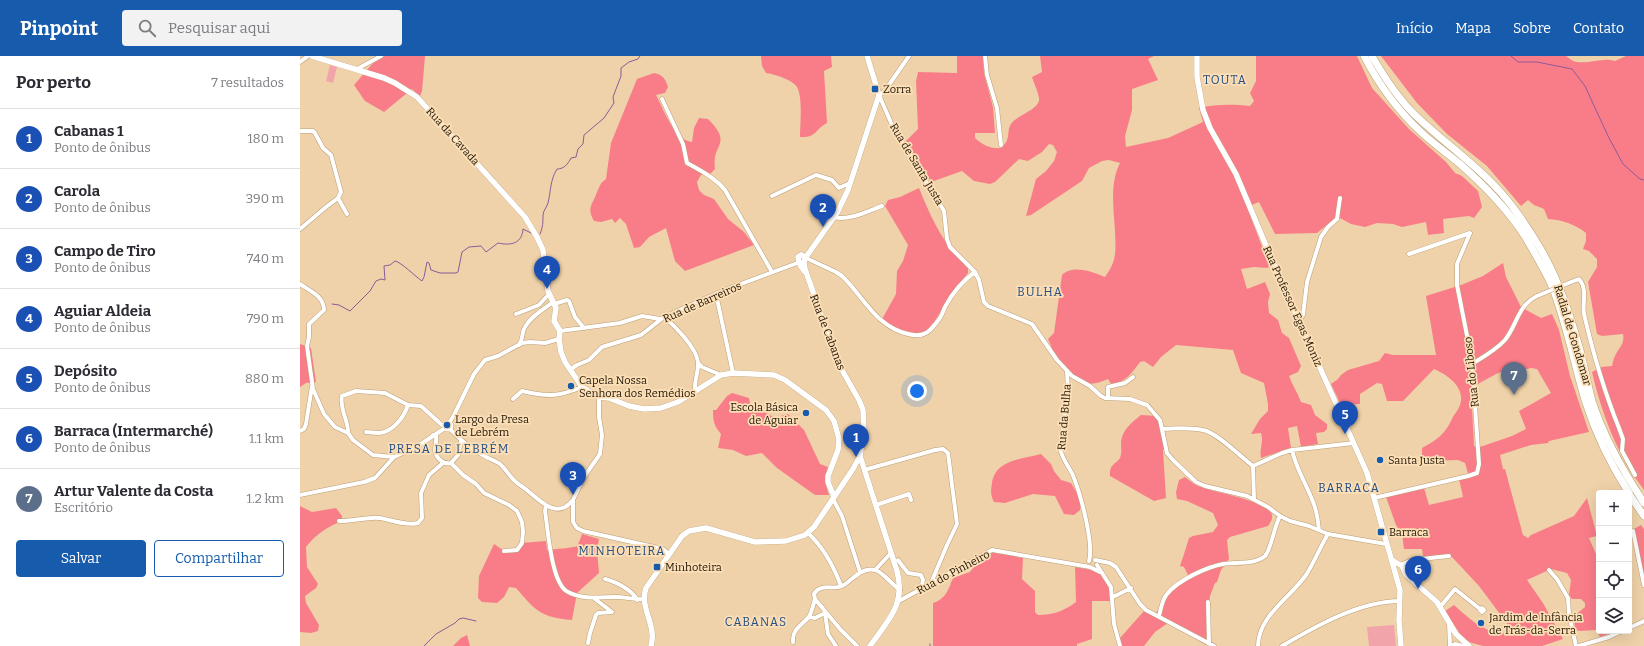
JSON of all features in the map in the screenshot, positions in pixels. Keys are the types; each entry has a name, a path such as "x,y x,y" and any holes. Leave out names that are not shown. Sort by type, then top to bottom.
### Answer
{"highway":[{"name":"Radial de Gondomar","path":"1364,56 1383,89 1400,110 1422,133 1484,185 1509,214 1525,238 1547,277 1559,305 1586,403 1594,426 1606,453 1627,490"},
{"name":"Radial de Gondomar","path":"1372,56 1389,85 1400,99 1426,125 1491,182 1520,216 1539,246 1557,279 1565,301 1600,424 1628,480 1644,503"},
{"name":"Radial de Gondomar","path":"1632,498 1644,516"}],"street":[{"path":"300,62 308,56"},
{"name":"Rua da Cavada","path":"312,56 357,69 395,83 419,99 525,217 540,243 545,258 549,294"},
{"path":"357,69 381,56"},
{"path":"868,56 879,95 850,183 834,217 802,260 836,272 842,276 886,326 916,336 926,334 941,317 951,297 964,280 975,272 979,280 984,302 988,306 1032,324 1057,360 1072,376 1090,386 1101,396 1108,398 1130,399 1147,405 1160,420 1167,453 1196,482 1205,486 1254,499 1280,516 1328,534 1386,544"},
{"path":"879,95 884,92 908,56"},
{"path":"985,56 987,75 997,108 1001,145"},
{"name":"Rua Professor Egas Moniz","path":"1197,56 1197,76 1203,110 1210,128 1236,174 1299,321 1367,473 1390,557 1398,569"},
{"name":"Rua de Santa Justa","path":"879,95 892,125 944,211 947,239 950,247 975,272"},
{"path":"662,99 683,144 687,163 694,166 721,185 725,190 772,272"},
{"path":"300,131 312,131 316,133 323,148 331,155 333,167 341,192 338,198 300,229"},
{"path":"772,196 816,175 834,180 839,188 850,183"},
{"path":"338,198 347,214"},
{"path":"1299,321 1303,315 1307,282 1321,237 1328,227 1337,219 1340,198"},
{"path":"834,217 841,218 860,214 882,206"},
{"name":"Rua do Liboso","path":"1374,498 1477,473 1479,464 1472,364 1457,285 1457,264 1470,233 1409,254"},
{"name":"Rua de Barreiros","path":"571,369 589,360 602,347 641,335 662,318 716,294 802,260"},
{"name":"Rua de Cabanas","path":"802,260 838,363 863,410 864,432 860,456 853,469 814,527 808,533"},
{"path":"1472,364 1504,341 1513,329 1522,308 1527,302 1537,296 1579,279 1582,283 1585,299 1584,312 1599,374 1618,428 1623,435 1622,451 1635,475"},
{"path":"300,284 320,298 324,304 324,310 309,324 307,346 312,386 324,414 335,427 348,432"},
{"path":"516,314 539,305 549,294 554,303 554,321 560,332 559,340 564,360 582,387 599,397 609,398 629,406 661,408 678,402 721,374"},
{"path":"716,294 733,373"},
{"path":"518,345 523,338 524,329 533,316 554,303 565,300 569,301 575,317 584,328"},
{"path":"560,332 620,323 642,316 662,318 690,344 695,352 698,363 695,390"},
{"path":"300,495 364,482 375,478 394,457 418,446 449,423 474,374 485,360 498,356 518,345 530,342 545,343 559,340"},
{"path":"698,363 702,367 721,374 733,373 774,375 785,380 826,410 834,421 839,439 838,450 828,476 828,482 842,516 860,572"},
{"name":"Rua da Bulha","path":"1067,371 1068,397 1060,448 1062,457 1074,477 1078,489 1087,521 1092,560"},
{"path":"1108,398 1108,387 1125,383 1133,377"},
{"path":"300,431 306,424 312,386"},
{"path":"513,398 522,391 548,396 572,391 582,387"},
{"path":"394,457 373,455 353,440 348,432 343,417 342,396 356,391 365,393 378,392 408,405 421,406 442,425 450,429 462,441 505,469 512,478 546,505 554,509 566,508 573,500 584,477 600,454 602,435 599,418 599,397"},
{"path":"366,432 380,433 390,428 402,418 408,405"},
{"path":"449,423 452,426 450,429"},
{"path":"1162,429 1188,428 1204,430 1213,434 1253,466 1254,499"},
{"path":"434,435 436,436 437,442 435,449 436,454 443,462 448,464 451,463 463,475 476,484 484,493 509,505 517,511 522,522 524,532 522,543 517,550 504,551"},
{"path":"451,463 458,455 462,441"},
{"path":"1253,466 1292,450 1354,443"},
{"path":"853,469 860,468 864,470 943,448 948,453 957,524 932,583"},
{"path":"1292,450 1296,467 1311,496 1318,516 1319,530"},
{"path":"860,456 898,576 900,590 899,601 894,612 870,646"},
{"path":"339,521 379,518 409,524 418,523 422,518 420,493 426,478 443,462"},
{"path":"876,505 909,494 911,500"},
{"path":"573,500 573,522 577,528 583,531 664,549 669,554"},
{"path":"546,505 545,511 555,574 566,592 594,598 618,597 636,600 644,599"},
{"path":"1159,616 1166,595 1172,588 1183,581 1206,569 1216,566 1249,562 1263,557 1268,551 1280,516"},
{"path":"651,646 653,638 652,625 644,599 646,588 669,554 685,534 689,532 706,528 755,542 786,541 808,533 816,540 836,574 840,586"},
{"path":"1633,531 1644,585"},
{"path":"1258,646 1258,634 1264,623 1306,576 1328,534"},
{"name":"Rua do Pinheiro","path":"899,601 992,550 1080,566 1094,566 1108,562"},
{"path":"875,570 891,553"},
{"path":"1401,646 1399,620 1400,601 1397,580 1398,569 1406,562 1412,560 1449,556"},
{"path":"898,560 908,573 921,575 923,580 921,589"},
{"path":"1092,560 1094,566 1101,572 1110,585 1113,597 1114,624 1120,646"},
{"path":"1092,560 1094,566"},
{"path":"1080,566 1085,565 1092,560 1108,562 1116,567 1143,607 1214,646"},
{"path":"1398,569 1434,599 1462,644"},
{"path":"857,646 825,613 814,594 817,589 821,587 834,588 840,586 860,572 875,570 879,571 900,590"},
{"path":"1549,570 1557,579 1568,598 1569,614 1577,646 1616,634"},
{"path":"605,579 612,580 625,588 636,597 636,600"},
{"path":"1113,597 1130,588"},
{"path":"1440,607 1455,590 1480,609"},
{"path":"588,643 596,615 598,613 612,612 594,598"},
{"path":"793,642 794,634 798,627 809,617 816,599"},
{"path":"1282,646 1330,620 1385,601 1400,601"},
{"path":"1208,602 1209,643"},
{"path":"809,617 815,618 825,613"},
{"path":"825,613 828,634 836,646"},
{"path":"1449,621 1450,646 1453,644 1469,646"},
{"path":"1632,627 1644,621"}],"shaded area":[{"path":"385,56 425,56 422,91 420,96 412,89 384,112 365,101 354,85 373,63"},
{"path":"761,56 831,56 832,67 824,71 827,123 813,135 800,137 801,104 797,87 788,80 766,73 762,66"},
{"path":"957,56 983,56 984,73 993,107 995,133 975,133 975,138 987,146 1001,148 1008,138 1011,124 1033,109 1039,102 1032,77 1042,72 1040,56 1154,56 1148,59 1158,80 1132,89 1132,110 1125,136 1126,147 1168,138 1203,122 1199,108 1224,105 1250,106 1254,101 1250,93 1256,81 1256,56 1357,56 1372,88 1409,129 1446,162 1455,173 1462,176 1478,191 1482,207 1474,218 1469,216 1443,219 1444,233 1428,235 1426,222 1402,227 1393,224 1377,223 1365,227 1351,224 1340,218 1333,220 1317,233 1275,234 1259,202 1247,207 1269,265 1268,268 1254,267 1241,269 1247,289 1265,282 1270,294 1268,302 1269,313 1278,320 1282,333 1289,338 1301,366 1298,372 1289,376 1290,379 1301,402 1311,405 1315,415 1327,424 1327,429 1324,432 1316,433 1318,444 1301,447 1297,426 1288,428 1291,448 1261,458 1261,433 1251,434 1260,419 1268,411 1264,383 1241,373 1233,350 1176,345 1161,357 1153,367 1144,361 1140,362 1131,374 1121,381 1111,384 1108,379 1093,384 1083,382 1078,379 1064,364 1059,365 1048,339 1054,333 1062,275 1077,269 1089,271 1105,277 1110,269 1113,263 1116,243 1113,208 1114,185 1120,163 1109,160 1102,161 1089,168 1082,181 1031,215 1026,216 1036,179 1046,171 1054,161 1057,152 1053,145 1049,144 1042,152 1028,161 1019,159 995,182 990,184 974,181 962,171 931,182 906,141 918,129 916,81 918,72 957,73"},
{"path":"1381,56 1566,56 1574,61 1582,62 1606,60 1615,61 1626,56 1644,56 1644,490 1627,466 1614,440 1598,395 1592,372 1602,367 1612,366 1614,357 1622,343 1623,334 1602,336 1597,334 1588,282 1597,267 1597,259 1589,251 1583,249 1586,241 1586,233 1568,223 1548,219 1544,209 1534,205 1528,200 1521,206 1487,166 1447,134 1417,103"},
{"path":"330,65 337,67 333,83 326,81"},
{"path":"654,73 665,79 668,87 665,93 656,95 670,123 680,136 692,142 694,128 699,118 708,119 720,134 721,139 716,154 715,169 710,174 705,173 701,175 697,182 699,190 704,195 714,199 728,219 744,232 754,245 685,271 675,261 666,228 649,237 640,247 634,248 626,224 620,218 615,223 612,219 601,222 594,221 590,209 602,182 606,179 611,143 637,79"},
{"path":"919,188 928,210 939,230 951,249 968,266 968,273 951,295 934,322 925,332 918,334 885,326 881,321 896,294 897,271 903,261 908,245 885,206 888,200 900,197"},
{"path":"1503,263 1506,277 1521,307 1541,318 1552,314 1559,330 1570,376 1589,432 1549,441 1548,443 1531,445 1500,455 1523,535 1528,538 1531,535 1574,516 1587,498 1596,532 1596,536 1589,538 1596,554 1596,630 1575,630 1574,616 1585,607 1585,603 1581,599 1572,599 1569,595 1571,580 1567,573 1551,569 1527,580 1543,603 1563,639 1542,646 1483,646 1463,639 1445,611 1454,605 1483,628 1505,633 1508,631 1509,626 1479,586 1452,557 1423,556 1422,549 1404,549 1402,534 1396,525 1386,497 1424,488 1429,505 1463,497 1459,479 1469,477 1465,463 1458,460 1422,460 1422,448 1443,433 1460,405 1461,399 1458,388 1445,375 1434,369 1403,401 1387,401 1382,384 1377,383 1360,394 1360,404 1341,405 1331,384 1348,370 1379,361 1385,353 1393,355 1436,355 1426,296 1461,285 1483,276","holes":["1531,368 1537,369 1551,393 1519,411 1526,429 1512,436 1477,448 1474,446 1471,388 1507,370"]},
{"path":"300,344 311,348 316,382 306,383 300,387"},
{"path":"732,393 749,398 750,404 777,419 788,414 804,430 820,464 828,467 825,482 829,495 815,495 777,468 762,453 746,456 733,450 718,448 721,434 714,423 713,410 716,410 727,396"},
{"path":"1141,415 1157,416 1164,426 1167,446 1163,450 1166,498 1154,501 1110,476 1111,467 1121,456 1121,442 1125,430"},
{"path":"1041,454 1051,464 1061,480 1071,483 1082,501 1080,510 1074,515 1064,514 1055,496 1033,494 1005,503 994,502 991,495 991,490 994,475 998,469 1018,459"},
{"path":"1185,477 1198,486 1261,505 1269,510 1272,515 1272,519 1268,526 1230,537 1227,540 1229,559 1221,570 1210,596 1206,645 1168,623 1155,632 1144,646 1120,646 1120,638 1144,611 1154,616 1173,587 1188,575 1184,567 1180,566 1189,538 1213,532 1218,525 1213,513 1187,501 1177,499 1176,492 1179,480"},
{"path":"300,506 312,512 336,508 342,516 342,521 322,531 306,547 307,567 318,584 316,588 305,596 306,603 319,625 318,631 311,633 300,632"},
{"path":"1641,525 1644,529 1644,582 1634,529"},
{"path":"582,534 599,539 597,549 599,573 577,593 572,620 545,615 534,607 516,588 509,587 504,597 497,603 482,602 478,598 479,576 494,544 506,552 519,551 521,543 546,541 547,550 568,548 577,546"},
{"path":"993,552 1023,558 1022,579 1035,591 1035,612 1038,615 1058,612 1076,602 1075,567 1098,571 1108,584 1111,601 1092,601 1092,639 1077,644 1077,646 933,646 933,603 944,596 953,578 970,572 973,568 973,563 982,556"},
{"path":"1394,625 1396,646 1369,646 1367,627"},
{"path":"1598,634 1608,634 1600,637"},
{"path":"467,635 470,646 453,646 461,638"}],"waterway":[{"path":"540,234 543,224 543,214 548,203 552,181 557,169 564,167 571,158 576,157 578,149 583,144 584,135 604,118 614,103 613,97 621,76 621,68 629,62 638,59 640,56"},
{"path":"1511,56 1518,62 1537,62 1572,69 1585,86 1608,136 1623,164 1640,179 1644,180"},
{"path":"332,304 339,305 350,311 370,291 376,281 381,279 385,280 384,266 390,265 395,261 422,281 427,262 429,263 431,270 440,273 456,273 458,272 462,252 469,247 481,246 486,252 498,243 512,244 521,238 523,229 533,234"},
{"path":"424,646 436,634 459,619 463,618 476,621"}],"place":[{"name":"Zorra","path":"875,89"},
{"name":"Carola","path":"823,227"},
{"name":"Aguiar Aldeia","path":"547,289"},
{"name":"Capela Nossa Senhora dos Remédios","path":"571,386"},
{"name":"Artur Valente da Costa","path":"1514,395"},
{"name":"Escola Básica de Aguiar","path":"806,413"},
{"name":"Largo da Presa de Lebrém","path":"447,425"},
{"name":"Depósito","path":"1345,434"},
{"name":"Cabanas 1","path":"856,457"},
{"name":"Santa Justa","path":"1380,460"},
{"name":"Campo de Tiro","path":"573,495"},
{"name":"Barraca","path":"1381,532"},
{"name":"Minhoteira","path":"657,567"},
{"name":"Barraca (Intermarché)","path":"1418,589"},
{"name":"Jardim de Infância de Trás-da-Serra","path":"1481,623"}],"district":[{"name":"TOUTA","path":"1225,80"},
{"name":"BULHA","path":"1040,292"},
{"name":"PRESA DE LEBRÉM","path":"449,449"},
{"name":"BARRACA","path":"1349,488"},
{"name":"MINHOTEIRA","path":"622,551"},
{"name":"CABANAS","path":"756,622"}]}
